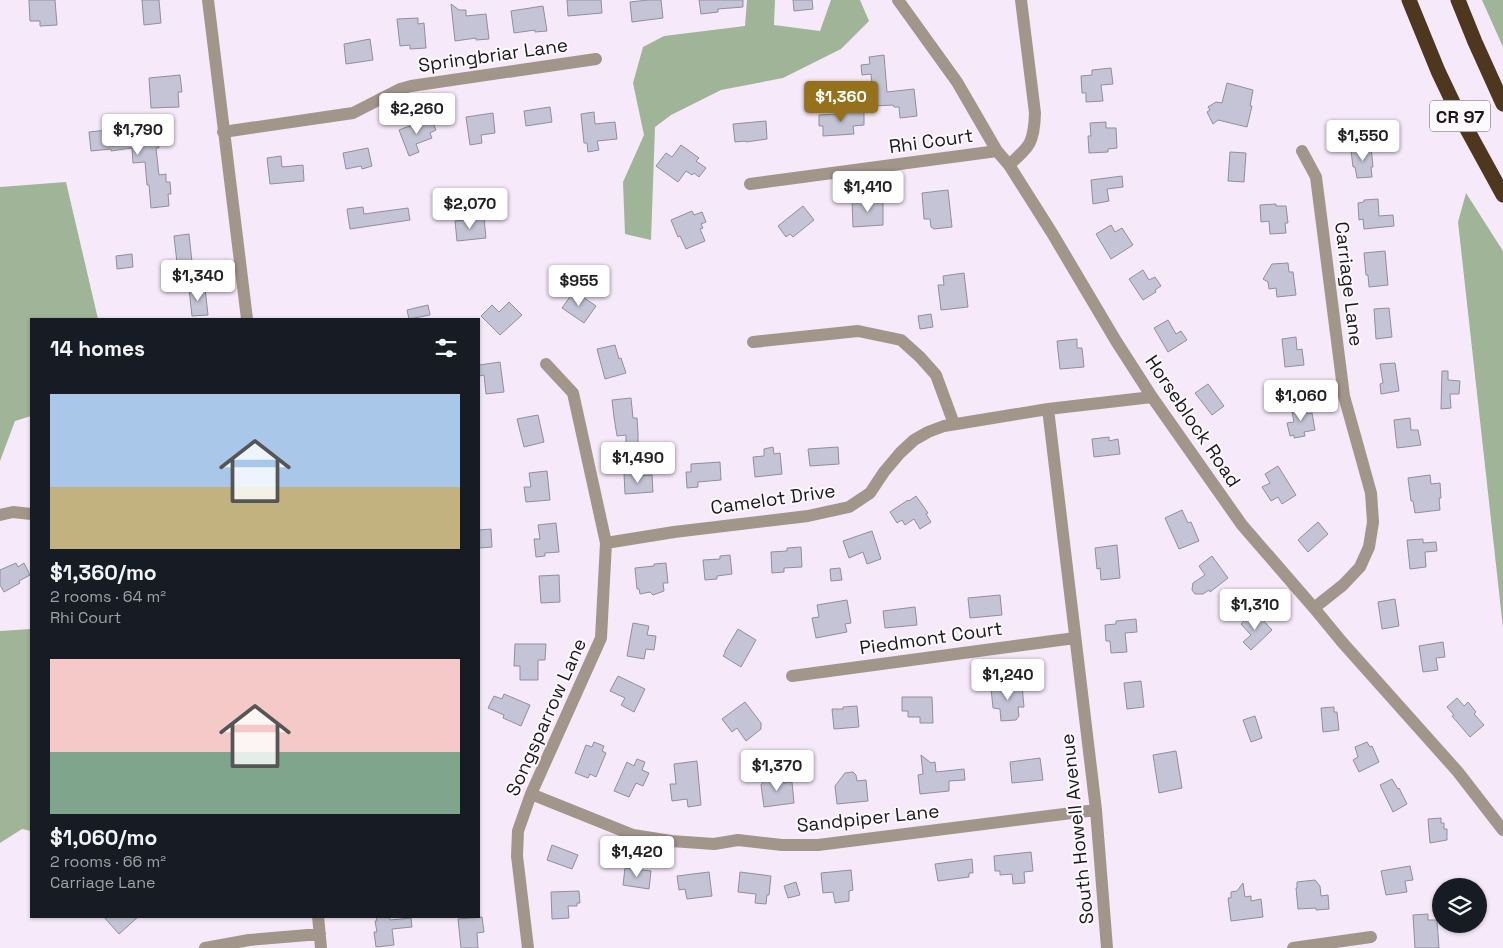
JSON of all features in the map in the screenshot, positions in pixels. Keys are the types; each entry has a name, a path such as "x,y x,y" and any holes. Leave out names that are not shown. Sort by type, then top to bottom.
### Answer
{"highway":[{"name":"CR 97","path":"1409,0 1438,71 1457,111 1503,195"},
{"name":"CR 97","path":"1458,0 1503,104"}],"street":[{"path":"208,0 247,318"},
{"name":"Horseblock Road","path":"898,0 957,82 997,150 1009,165 1152,397 1242,525 1342,642 1458,772 1503,830"},
{"path":"1009,165 1028,147 1035,131 1035,114 1021,0"},
{"name":"Springbriar Lane","path":"223,132 353,113 400,89 411,86 596,59"},
{"name":"Rhi Court","path":"750,184 997,150"},
{"name":"Carriage Lane","path":"1302,151 1316,176 1344,396 1371,493 1374,522 1369,547 1360,567 1343,585 1314,608"},
{"path":"753,342 858,331 900,340 920,356 936,376 954,424"},
{"name":"Songsparrow Lane","path":"528,948 517,856 518,831 531,794 601,638 606,543 573,393 546,364"},
{"name":"Camelot Drive","path":"606,543 674,532 808,516 849,507 870,494 884,472 914,440 944,426 1048,409 1152,397"},
{"name":"South Howell Avenue","path":"1048,409 1096,810 1107,948"},
{"path":"0,515 13,512 30,514"},
{"name":"Piedmont Court","path":"792,676 1076,638"},
{"name":"Sandpiper Lane","path":"531,794 633,835 672,841 714,844 738,840 782,845 818,845 1096,810"},
{"path":"318,918 321,948"},
{"path":"205,948 249,940 320,934"},
{"path":"1293,948 1371,937"}],"green space":[{"path":"747,0 775,0 774,25 820,31 831,0 860,0 869,21 841,49 783,78 721,90 671,115 655,127 651,240 625,234 623,182 644,135 633,83 643,47 664,36 745,26"},
{"path":"1482,0 1503,0 1503,47"},
{"path":"66,182 98,318 30,318 30,416 15,421 0,461 0,187"},
{"path":"1466,193 1503,251 1503,628 1458,222"},
{"path":"30,629 30,831 22,829 0,843 0,631"}],"building":[{"path":"29,0 55,0 57,25 40,26 40,21 30,21"},
{"path":"142,0 159,0 161,23 144,25"},
{"path":"567,0 601,0 602,13 568,16"},
{"path":"661,0 663,18 632,22 630,2"},
{"path":"699,0 743,0 743,7 718,9 718,12 701,14"},
{"path":"793,0 812,0 813,9 794,11"},
{"path":"451,4 459,10 466,10 466,16 486,14 489,39 476,40 476,38 455,41"},
{"path":"543,6 547,31 535,32 535,30 514,33 511,11"},
{"path":"418,18 418,24 424,23 426,48 410,49 410,45 400,46 397,19"},
{"path":"370,39 373,60 346,64 344,44"},
{"path":"884,55 887,92 914,89 917,116 900,118 899,107 894,107 893,105 874,106 871,74 862,75 861,65 870,64 869,57"},
{"path":"1111,68 1113,84 1101,85 1103,101 1086,102 1086,93 1082,93 1081,76 1092,75 1092,70"},
{"path":"180,75 182,92 178,92 179,107 151,108 149,78"},
{"path":"1227,83 1253,90 1250,106 1252,106 1247,127 1218,120 1213,124 1207,112 1210,110 1208,107 1216,102 1222,103"},
{"path":"550,107 552,122 526,126 524,111"},
{"path":"864,110 864,125 853,126 854,134 823,136 823,126 819,126 819,115 840,114 840,111"},
{"path":"594,112 595,124 615,122 617,139 597,141 599,150 588,152 587,143 584,143 581,114"},
{"path":"493,113 495,133 481,135 482,143 470,145 466,117"},
{"path":"431,118 436,130 430,133 432,138 416,144 419,152 409,156 399,130"},
{"path":"766,121 767,139 735,142 733,124"},
{"path":"1106,122 1106,128 1116,128 1117,148 1108,149 1108,152 1089,153 1088,136 1091,136 1090,123"},
{"path":"156,125 159,148 156,148 159,175 166,174 166,182 170,182 171,194 168,194 169,206 151,208 145,162 133,163 132,148 91,151 89,132"},
{"path":"681,145 699,158 696,161 706,168 699,177 694,173 692,175 686,171 678,182 656,166 666,153 672,157"},
{"path":"1371,147 1372,177 1357,178 1355,167 1353,167 1351,150"},
{"path":"368,148 372,166 362,169 361,166 346,169 343,153"},
{"path":"1230,152 1246,153 1244,182 1228,181"},
{"path":"281,156 282,167 303,165 304,181 270,184 267,158"},
{"path":"1122,176 1123,187 1107,189 1109,201 1093,204 1091,180"},
{"path":"948,190 952,227 934,229 931,227 930,219 924,219 922,193"},
{"path":"883,199 883,225 853,227 852,201"},
{"path":"1378,199 1379,216 1393,215 1394,226 1364,229 1363,219 1359,220 1358,203 1364,202 1364,200"},
{"path":"1276,204 1276,206 1286,206 1288,223 1285,223 1286,233 1270,234 1269,221 1261,222 1260,205"},
{"path":"803,206 814,220 793,237 790,234 786,237 778,226"},
{"path":"363,207 364,214 408,208 410,220 350,229 347,209"},
{"path":"692,211 694,215 702,212 706,222 701,224 703,228 700,229 705,241 686,249 680,236 678,237 671,220"},
{"path":"484,218 486,238 457,241 455,221"},
{"path":"1111,225 1115,232 1122,228 1133,245 1111,259 1096,234"},
{"path":"189,234 192,262 177,263 174,236"},
{"path":"1385,251 1388,285 1369,287 1364,253"},
{"path":"132,254 133,267 117,269 116,256"},
{"path":"1288,263 1289,272 1293,272 1296,295 1277,297 1276,288 1269,289 1268,282 1263,279 1272,264"},
{"path":"1143,270 1149,280 1155,277 1161,286 1155,290 1156,292 1143,300 1129,279"},
{"path":"964,273 968,307 941,310 938,285 944,285 943,276"},
{"path":"205,288 208,315 192,316 189,289"},
{"path":"574,291 596,306 584,323 562,308"},
{"path":"509,302 522,315 500,335 481,316 492,305 499,312"},
{"path":"428,305 430,315 409,318 407,310"},
{"path":"1389,308 1392,337 1376,339 1374,309"},
{"path":"931,314 933,327 920,329 918,316"},
{"path":"1168,320 1176,334 1181,331 1187,340 1168,352 1154,328"},
{"path":"1296,337 1297,350 1302,349 1304,365 1285,367 1282,339"},
{"path":"1077,339 1077,348 1082,348 1084,367 1060,369 1057,341"},
{"path":"615,345 626,373 605,379 597,349"},
{"path":"500,362 504,392 486,394 484,375 480,376 480,365"},
{"path":"1395,363 1399,391 1381,394 1380,384 1383,383 1380,364"},
{"path":"1442,371 1448,371 1448,380 1460,381 1459,394 1450,394 1451,408 1441,409"},
{"path":"1208,384 1224,406 1212,415 1195,393"},
{"path":"631,398 633,418 637,418 638,449 626,448 626,435 617,436 614,417 612,400"},
{"path":"1306,405 1307,414 1312,413 1315,430 1304,432 1305,436 1294,438 1294,435 1290,436 1287,423 1294,422 1291,407"},
{"path":"538,415 544,442 524,447 517,419"},
{"path":"1410,418 1411,430 1418,430 1421,445 1397,448 1394,420"},
{"path":"1109,437 1109,441 1118,439 1120,454 1094,457 1092,439"},
{"path":"773,447 774,454 780,453 782,474 755,477 753,457 764,456 764,449"},
{"path":"838,447 839,464 810,466 808,449"},
{"path":"720,462 721,480 698,482 698,487 687,488 686,472 691,472 691,464"},
{"path":"1278,466 1296,495 1282,504 1278,497 1271,501 1262,487 1270,483 1265,474"},
{"path":"547,471 550,500 526,502 524,487 531,487 529,473"},
{"path":"635,472 635,476 652,475 653,492 625,494 624,473"},
{"path":"1430,475 1431,484 1440,483 1440,510 1415,513 1413,501 1411,501 1408,478"},
{"path":"916,496 928,513 926,514 931,522 920,529 914,519 905,525 902,520 897,523 890,512"},
{"path":"1182,510 1188,523 1191,522 1199,541 1179,549 1165,518"},
{"path":"1318,522 1328,534 1308,552 1298,540"},
{"path":"556,523 559,552 545,553 545,556 536,557 534,539 540,539 538,525"},
{"path":"491,529 492,547 480,548 480,530"},
{"path":"872,531 881,559 867,564 863,552 849,558 843,541"},
{"path":"1423,539 1423,543 1436,542 1437,551 1425,552 1426,567 1410,569 1407,540"},
{"path":"1117,545 1120,578 1101,580 1100,568 1097,569 1095,548"},
{"path":"801,547 802,567 784,568 784,572 772,573 771,552 787,551 787,548"},
{"path":"730,555 732,574 717,576 717,579 705,580 703,560 720,559 720,556"},
{"path":"1212,556 1228,578 1210,592 1209,590 1203,594 1195,594 1192,590 1193,583 1205,575 1199,566"},
{"path":"16,563 18,567 24,563 30,575 4,592 0,585 0,570"},
{"path":"666,563 668,583 663,583 664,591 653,595 650,592 640,594 639,589 637,589 635,568"},
{"path":"840,568 842,580 831,581 830,569"},
{"path":"559,575 560,602 541,603 539,576"},
{"path":"1000,595 1002,615 970,618 968,598"},
{"path":"1395,599 1399,626 1382,629 1378,602"},
{"path":"847,600 851,623 845,624 847,632 816,638 812,618 819,617 817,605"},
{"path":"915,607 917,625 885,628 883,611"},
{"path":"1252,613 1259,620 1261,618 1272,630 1251,650 1243,642 1251,635 1241,624"},
{"path":"1136,619 1137,632 1125,633 1127,652 1111,653 1110,641 1106,641 1105,625 1116,624 1116,621"},
{"path":"633,623 649,626 647,635 656,636 654,650 646,649 644,659 627,656"},
{"path":"738,629 756,640 741,667 723,656"},
{"path":"1443,642 1445,657 1436,658 1438,670 1423,672 1419,646"},
{"path":"515,644 546,644 545,660 538,660 538,680 520,680 520,666 514,666"},
{"path":"618,676 645,689 634,712 621,705 625,698 610,691"},
{"path":"1141,681 1144,707 1127,709 1124,683"},
{"path":"1022,685 1024,707 1018,707 1019,716 1016,720 1001,721 1000,709 993,708 991,688"},
{"path":"504,694 530,705 521,726 503,718 504,715 488,708 494,696 502,699"},
{"path":"902,697 932,697 933,723 920,723 920,717 908,717 908,711 902,711"},
{"path":"1457,698 1464,706 1468,702 1476,712 1474,714 1484,725 1470,737 1452,716 1454,715 1447,707"},
{"path":"745,702 761,723 761,729 746,741 737,728 732,732 722,719"},
{"path":"857,706 859,727 834,729 832,709"},
{"path":"1334,707 1334,712 1337,712 1339,730 1323,732 1321,708"},
{"path":"1255,716 1262,738 1251,742 1243,720"},
{"path":"594,742 604,746 602,751 606,753 596,777 590,774 588,778 575,773 586,745 592,747"},
{"path":"1367,742 1370,747 1372,746 1379,762 1359,772 1353,760 1358,757 1355,747"},
{"path":"1176,751 1182,788 1159,793 1153,755"},
{"path":"921,755 931,763 935,762 936,772 964,769 965,780 949,781 949,791 920,794 918,775 923,774"},
{"path":"1040,758 1043,780 1012,783 1010,762"},
{"path":"637,759 645,762 642,770 649,773 643,786 636,783 629,797 614,791 627,762 634,766"},
{"path":"697,761 701,805 688,807 687,799 672,801 670,784 676,784 674,764"},
{"path":"853,772 856,775 857,781 866,780 868,801 837,804 835,786 845,773"},
{"path":"777,775 784,783 792,782 794,803 764,807 761,785 767,776"},
{"path":"1392,779 1407,804 1393,812 1380,785"},
{"path":"1441,818 1441,823 1444,823 1444,829 1447,829 1447,840 1430,843 1428,819"},
{"path":"552,845 578,855 572,869 547,860"},
{"path":"1031,852 1033,871 1024,872 1025,883 1013,884 1012,874 1000,875 1000,871 995,871 994,856"},
{"path":"972,859 973,873 969,873 969,877 938,881 935,864"},
{"path":"1410,866 1413,880 1405,881 1407,892 1386,895 1381,871"},
{"path":"625,868 651,871 649,889 623,885"},
{"path":"851,870 853,890 849,891 849,901 835,903 833,892 823,893 821,873"},
{"path":"709,872 712,896 687,899 685,889 679,890 677,876"},
{"path":"740,872 771,876 766,904 755,903 756,894 738,892"},
{"path":"1315,880 1320,886 1321,896 1328,895 1329,909 1298,909 1297,882"},
{"path":"796,882 800,895 788,898 784,886"},
{"path":"1243,883 1245,897 1251,896 1251,901 1261,899 1263,917 1231,921 1228,898 1231,898 1231,892 1237,891"},
{"path":"579,891 580,903 577,903 577,906 568,906 569,918 552,919 551,892"},
{"path":"1428,914 1428,920 1432,920 1432,933 1438,933 1439,948 1415,948 1413,915"},
{"path":"482,917 484,932 477,933 478,948 461,948 458,919"},
{"path":"105,918 137,918 119,934"},
{"path":"376,918 390,918 390,920 411,918 412,927 392,929 394,945 376,947 374,932 377,932 375,921 377,921"}]}
